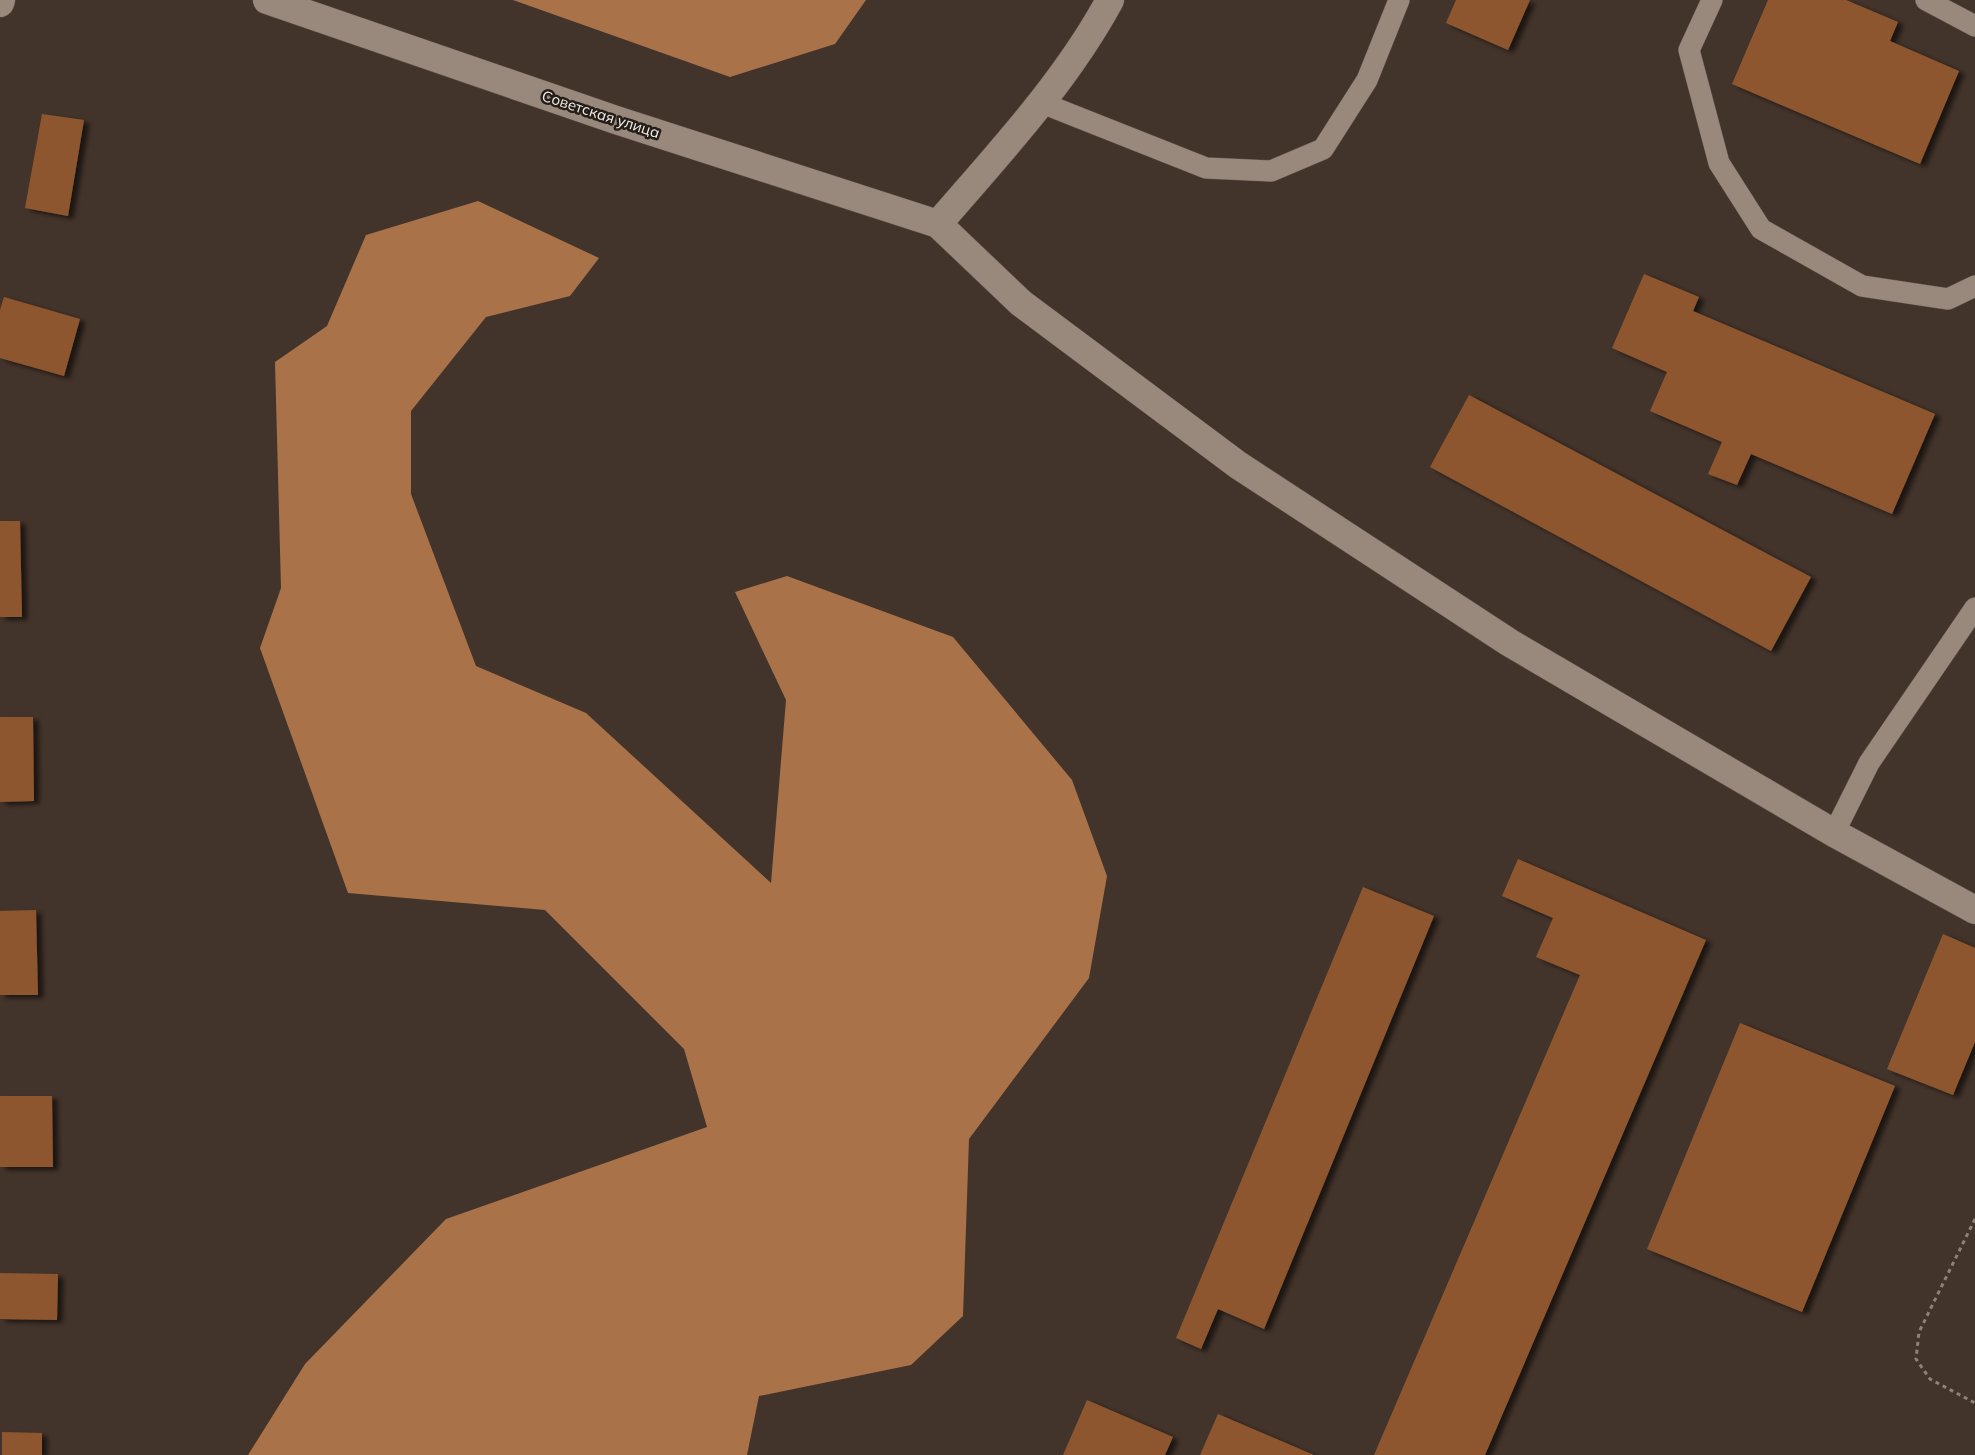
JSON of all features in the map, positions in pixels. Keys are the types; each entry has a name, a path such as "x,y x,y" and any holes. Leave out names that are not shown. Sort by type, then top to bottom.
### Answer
{"street":[{"name":"Советская улица","path":"267,0 616,120 938,224"},
{"path":"1110,0 1097,23 1042,103 938,224 1021,303 1238,465 1510,644 1834,833 1975,910"}],"lane":[{"path":"1042,103 1206,168 1271,171 1323,149 1367,80 1399,0"},
{"path":"1712,0 1689,50 1719,162 1761,229 1862,286 1948,299 1975,286"},
{"path":"1926,0 1975,26"},
{"path":"1834,833 1869,763 1975,608"}],"path":[{"path":"1975,1219 1919,1332 1916,1359 1930,1379 1975,1403"}],"shaded area":[{"path":"513,0 866,0 835,44 730,77"},
{"path":"478,201 599,258 570,296 486,317 411,411 411,494 476,666 586,713 771,883 786,700 735,592 787,576 953,637 1072,780 1107,876 1089,978 969,1139 963,1316 911,1365 759,1396 747,1455 248,1455 305,1364 446,1219 707,1127 684,1049 545,910 348,893 260,648 281,588 275,362 327,326 366,235"}],"building":[{"path":"1456,0 1530,0 1508,50 1446,23"},
{"path":"1768,0 1846,0 1898,22 1890,41 1959,71 1920,164 1732,84"},
{"path":"42,114 84,120 68,216 25,208"},
{"path":"1644,274 1699,297 1693,311 1935,414 1892,514 1751,454 1737,485 1708,474 1722,442 1650,411 1667,372 1612,348"},
{"path":"4,297 80,319 64,376 0,358 0,310"},
{"path":"1469,395 1811,577 1771,651 1430,467"},
{"path":"0,521 20,521 22,617 0,617"},
{"path":"0,717 33,717 34,801 0,802"},
{"path":"1518,859 1706,940 1485,1455 1374,1455 1580,975 1536,957 1553,918 1502,896"},
{"path":"1363,887 1434,916 1264,1329 1218,1309 1201,1349 1176,1338"},
{"path":"36,910 38,995 0,995 0,911"},
{"path":"1943,934 1975,948 1975,1042 1953,1095 1887,1069"},
{"path":"1740,1023 1895,1086 1802,1312 1647,1249"},
{"path":"0,1096 52,1096 53,1167 0,1167"},
{"path":"0,1273 58,1274 57,1320 0,1319"},
{"path":"1087,1400 1173,1437 1165,1455 1063,1455"},
{"path":"1218,1414 1314,1455 1200,1455"},
{"path":"2,1432 42,1433 42,1455 2,1455"}]}
